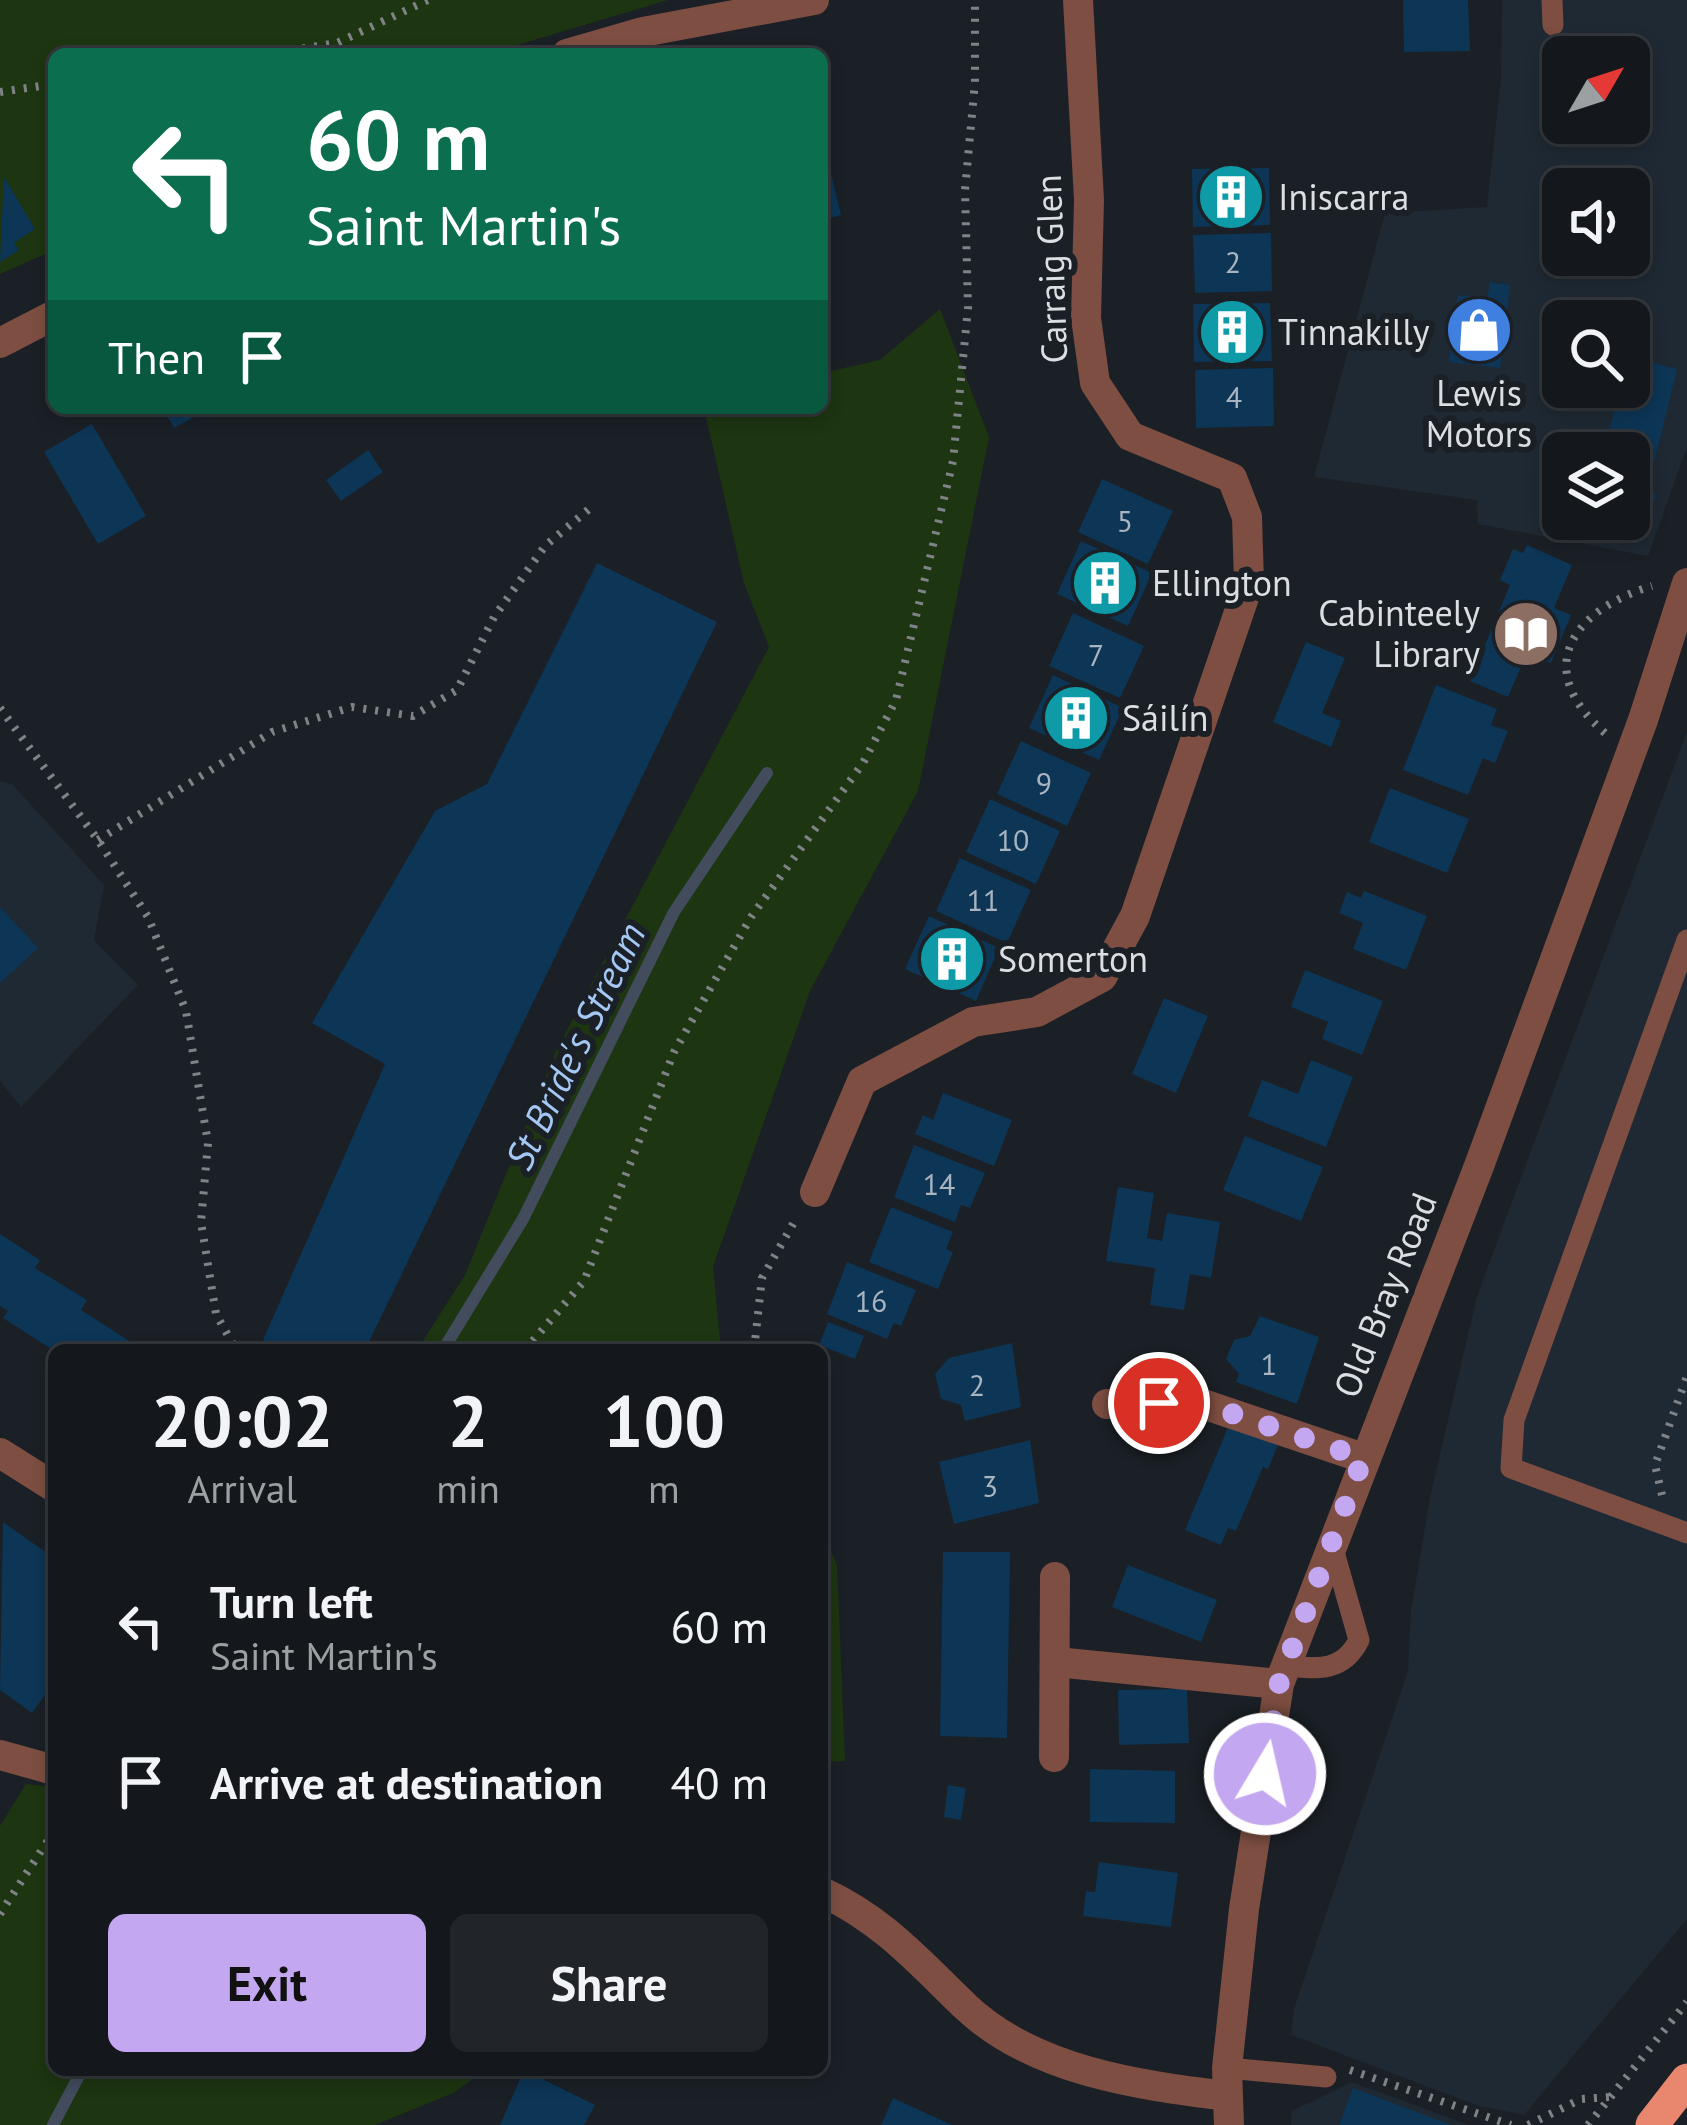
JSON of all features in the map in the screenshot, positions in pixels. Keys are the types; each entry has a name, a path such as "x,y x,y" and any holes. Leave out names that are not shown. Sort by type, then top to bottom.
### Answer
{"highway":[{"path":"1652,2125 1687,2080"}],"street":[{"path":"588,48 643,32 814,0"},
{"name":"Carraig Glen","path":"815,1192 836,1132 862,1081 973,1022 1037,1012 1102,977 1135,916 1250,583 1247,517 1232,478 1130,436 1095,383 1086,318 1089,200 1078,0"},
{"path":"0,343 48,318"},
{"name":"Old Bray Road","path":"1228,2096 1244,1909 1282,1675 1479,1166 1686,586"},
{"path":"1107,1404 1201,1403 1363,1458"},
{"path":"0,1453 48,1483"},
{"path":"1054,1757 1055,1577"},
{"path":"1056,1662 1282,1675"},
{"path":"0,1755 48,1769"},
{"path":"828,1895 852,1905 920,1957 969,2010 1025,2048 1091,2072 1228,2096"}],"lane":[{"path":"1552,0 1553,25"},
{"path":"1687,940 1514,1420 1510,1468 1687,1534"},
{"path":"1660,1012 1687,1000"},
{"path":"1282,1675 1337,1665 1351,1656 1359,1640 1332,1544"},
{"path":"1228,2096 1326,2077"}],"path":[{"path":"305,48 337,43 428,0"},
{"path":"530,1344 584,1281 674,1052 751,917 863,763 896,700 953,461 968,308 965,190 975,82 975,0"},
{"path":"0,92 48,85"},
{"path":"98,840 272,732 352,707 413,716 457,690 494,617 532,564 589,509"},
{"path":"1632,748 1604,732 1581,706 1571,686 1566,652 1585,618 1624,596 1660,584 1686,586"},
{"path":"0,708 98,840 148,917 186,1011 208,1143 201,1222 216,1314 233,1344"},
{"path":"755,1344 762,1278 781,1239 815,1192"},
{"path":"1657,1522 1664,1505 1655,1465 1687,1376"},
{"path":"0,1915 48,1840"},
{"path":"1588,2125 1687,2002"},
{"path":"1326,2077 1346,2069 1511,2125"},
{"path":"1528,2125 1582,2098 1613,2096"}],"shaded area":[{"path":"1502,0 1687,0 1687,447 1648,556 1563,540 1650,540 1650,432 1542,432 1542,536 1478,524 1477,500 1314,477 1385,213 1487,207 1501,79"},
{"path":"1687,732 1687,1919 1524,2115 1479,2106 1291,2035 1294,2009 1408,1671 1411,1611 1430,1497 1477,1296"},
{"path":"0,781 12,784 104,885 94,940 138,985 21,1107 0,1081"},
{"path":"1352,2082 1469,2125 1291,2125 1292,2111"}],"green space":[{"path":"0,0 668,0 507,48 48,48 48,253 0,274"},
{"path":"940,309 989,437 918,791 810,991 713,1267 720,1344 421,1344 465,1275 555,1053 769,647 744,583 705,414 828,414 828,372 880,360"},
{"path":"828,1543 837,1565 845,1761 828,1762"},
{"path":"26,1784 48,1786 48,2076 477,2076 453,2093 375,2125 0,2125 0,1826"}],"building":[{"path":"1403,0 1468,0 1470,51 1404,52"},
{"path":"828,161 841,215 828,218"},
{"name":"Iniscarra","path":"1269,168 1270,225 1193,227 1192,169"},
{"path":"4,177 35,229 14,243 19,250 0,262"},
{"path":"1271,233 1272,291 1195,293 1193,235"},
{"name":"Lewis Motors","path":"1490,282 1510,285 1500,368 1449,362 1458,295 1487,299"},
{"name":"Tinnakilly","path":"1270,303 1272,361 1194,362 1193,304"},
{"path":"1650,362 1677,369 1650,479 1650,432 1609,432 1615,408 1650,408"},
{"path":"1273,368 1274,426 1196,428 1195,370"},
{"path":"166,414 200,414 174,428"},
{"path":"92,424 146,516 98,544 44,452"},
{"path":"368,450 383,472 341,501 326,480"},
{"path":"1102,479 1173,511 1148,564 1078,532"},
{"name":"Ellington","path":"1081,541 1152,573 1128,626 1057,594"},
{"name":"Cabinteely Library","path":"1527,545 1572,565 1554,608 1571,615 1551,663 1527,653 1508,697 1470,681 1510,585 1500,580 1513,549 1523,553"},
{"path":"597,563 717,622 368,1344 270,1344 263,1340 385,1064 312,1023 435,811 487,784"},
{"path":"1073,613 1144,646 1120,698 1049,666"},
{"path":"1306,642 1345,658 1322,713 1341,721 1331,747 1273,722"},
{"name":"Sáilín","path":"1053,675 1123,708 1099,760 1029,728"},
{"path":"1436,685 1497,709 1491,725 1508,731 1495,763 1483,758 1468,795 1403,770"},
{"path":"1021,741 1091,773 1067,826 997,794"},
{"path":"1390,788 1469,819 1447,873 1369,842"},
{"path":"990,799 1060,831 1036,884 966,852"},
{"path":"960,858 1031,890 1007,943 936,911"},
{"path":"1364,891 1427,916 1406,970 1353,949 1363,923 1339,913 1347,892 1361,898"},
{"path":"0,907 38,948 0,983"},
{"name":"Somerton","path":"929,916 999,948 976,1001 905,969"},
{"path":"1305,970 1383,1001 1362,1055 1322,1039 1328,1022 1291,1007"},
{"path":"1164,998 1208,1016 1176,1093 1132,1074"},
{"path":"1311,1060 1353,1077 1326,1147 1248,1116 1262,1080 1298,1094"},
{"path":"943,1093 1012,1120 994,1166 915,1134 923,1115 933,1120"},
{"path":"1245,1136 1323,1167 1301,1221 1223,1190"},
{"path":"914,1145 985,1173 970,1208 961,1205 955,1222 894,1197"},
{"path":"1118,1187 1154,1193 1147,1238 1162,1241 1167,1213 1220,1222 1211,1278 1190,1274 1184,1310 1150,1305 1155,1268 1106,1261"},
{"path":"891,1207 953,1232 946,1249 953,1252 938,1289 869,1262"},
{"path":"0,1234 40,1260 35,1268 87,1300 81,1310 134,1344 48,1347 3,1318 8,1311 0,1306"},
{"path":"847,1262 916,1290 901,1326 894,1323 887,1339 827,1314"},
{"path":"1260,1316 1319,1337 1297,1404 1236,1382 1239,1374 1226,1359 1234,1340 1250,1336"},
{"path":"828,1322 864,1336 855,1359 819,1344"},
{"path":"1012,1343 1021,1407 965,1421 961,1405 941,1399 935,1374 949,1358"},
{"path":"1229,1425 1278,1445 1268,1469 1263,1467 1236,1531 1228,1528 1221,1545 1185,1530"},
{"path":"1030,1440 1039,1503 954,1524 939,1462"},
{"path":"3,1522 48,1554 48,1690 32,1713 0,1690"},
{"path":"943,1552 1010,1552 1007,1738 940,1736"},
{"path":"1128,1565 1217,1600 1201,1642 1112,1607"},
{"path":"1187,1689 1189,1743 1119,1745 1118,1690"},
{"path":"1090,1769 1175,1771 1175,1823 1090,1822"},
{"path":"948,1785 966,1788 961,1820 944,1817"},
{"path":"1099,1862 1178,1873 1171,1927 1083,1916 1086,1891 1095,1892"},
{"path":"521,2076 536,2076 595,2105 584,2125 500,2125"},
{"path":"1353,2088 1451,2125 1339,2125"},
{"path":"893,2098 952,2125 881,2125"}],"waterway":[{"name":"St Bride's Stream","path":"447,1344 523,1219 674,912 767,773"},
{"name":"St Bride's Stream","path":"53,2125 79,2076"}],"place":[{"name":"Iniscarra","path":"1231,197"},
{"name":"Lewis Motors","path":"1479,330"},
{"name":"Tinnakilly","path":"1232,332"},
{"name":"Ellington","path":"1105,583"},
{"name":"Cabinteely Library","path":"1526,634"},
{"name":"Sáilín","path":"1076,718"},
{"name":"Somerton","path":"952,959"}],"route":[{"path":"1159,1403 1201,1403 1363,1458 1279,1684 1265,1774"}]}
